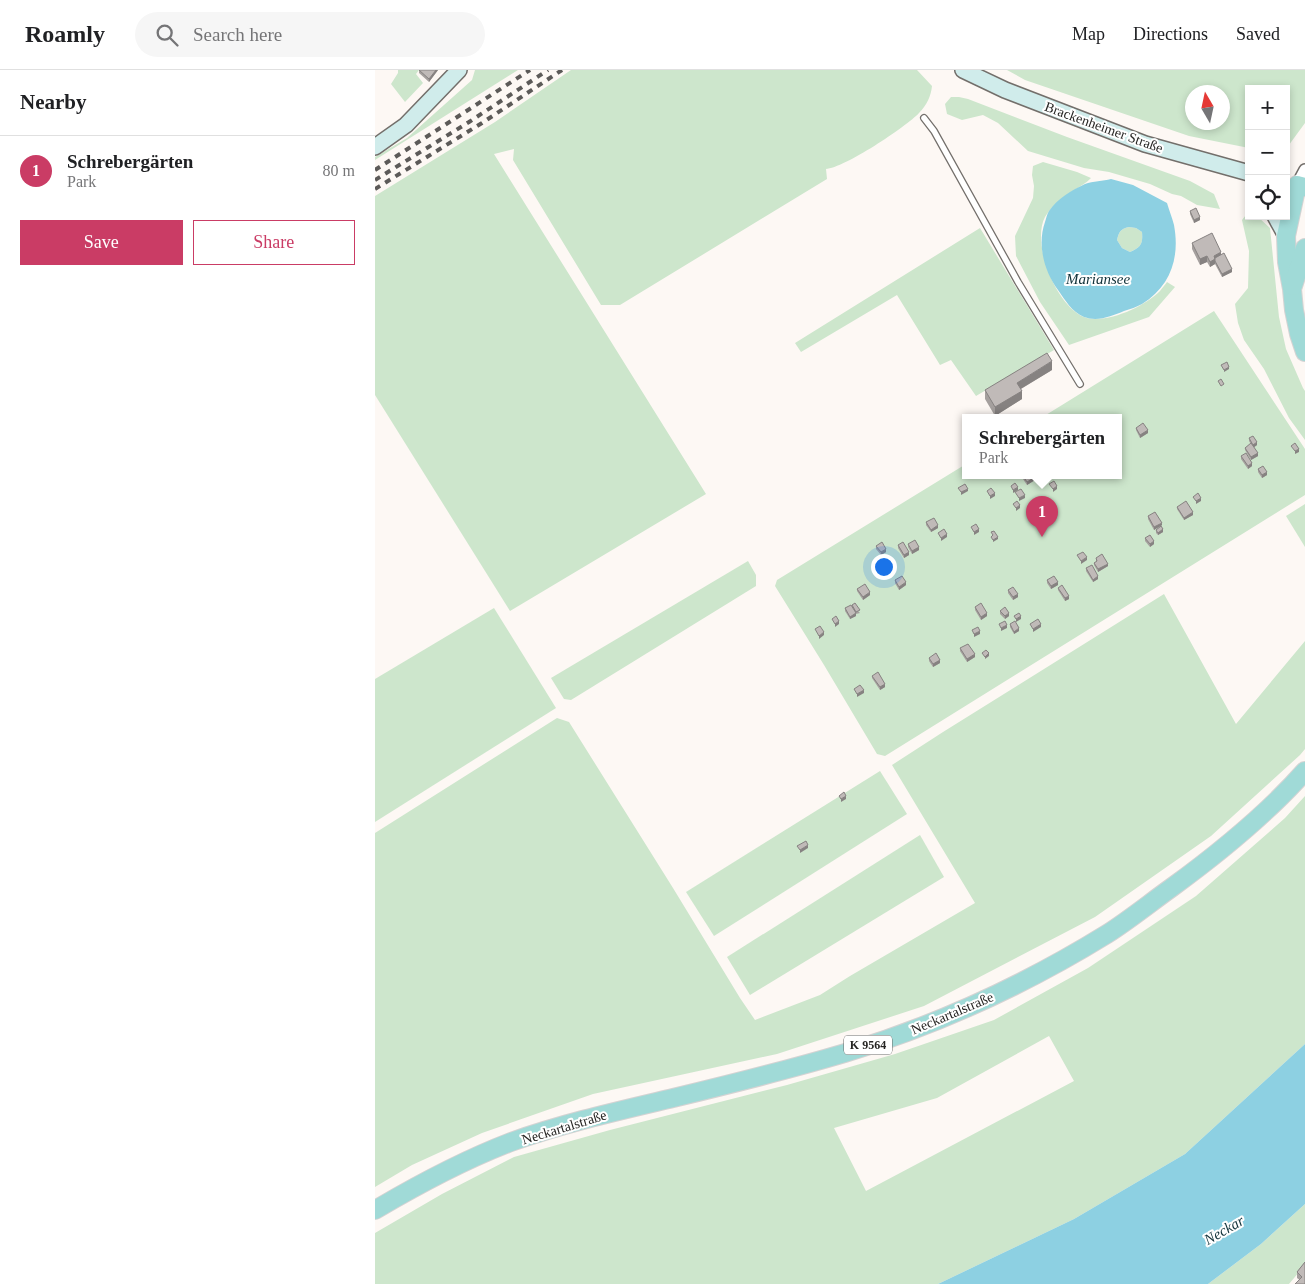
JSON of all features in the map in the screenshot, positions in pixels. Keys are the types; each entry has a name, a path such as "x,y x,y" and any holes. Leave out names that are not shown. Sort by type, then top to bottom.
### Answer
{"main road":[{"path":"375,147 406,125 459,70"},
{"name":"Brackenheimer Straße","path":"963,70 1005,90 1145,144 1245,175"},
{"path":"1298,181 1286,236 1287,262 1294,310 1305,352"},
{"path":"1277,220 1286,236"},
{"path":"1292,289 1305,248"},
{"name":"Neckartalstraße","path":"375,1210 415,1186 511,1142 603,1114 724,1085 847,1052 901,1034 1006,989 1054,965 1109,932 1209,860 1292,786 1305,771"}],"lane":[{"path":"924,118 1080,384"}],"green space":[{"path":"398,70 419,70 416,74 423,83 405,102 391,84"},
{"path":"475,70 518,70 375,160 375,157 407,138 472,80"},
{"path":"571,70 917,70 932,86 931,93 922,110 889,137 860,155 835,167 826,169 827,179 620,305 601,305 513,160 514,149 494,154 706,494 510,611 375,395 375,196 495,122"},
{"path":"1007,70 1305,70 1305,123 1290,144 1290,85 1245,85 1245,147 1189,136 1025,80"},
{"path":"951,97 968,99 1190,181 1214,194 1220,209 1197,205 1181,196 1150,184 1109,172 1084,168 1028,151 998,123 983,115 962,120 947,114 945,104"},
{"path":"1043,162 1091,178 1055,205 1045,217 1042,228 1041,242 1044,257 1049,273 1064,300 1074,311 1084,317 1102,319 1124,313 1144,303 1160,291 1167,282 1175,287 1149,317 1069,345 1040,302 1016,256 1015,236 1033,198 1033,166"},
{"path":"1245,216 1245,220 1261,220 1270,228 1279,317 1286,349 1305,391 1305,440 1289,418 1264,369 1244,340 1238,323 1235,304 1248,288 1249,251 1242,220"},
{"path":"1129,227 1136,228 1142,232 1141,245 1130,252 1122,248 1117,240 1120,231"},
{"path":"980,228 1054,350 976,396 951,360 940,365 897,295 801,352 795,343"},
{"path":"1214,311 1305,449 1305,495 885,756 877,754 775,586 777,580 962,466 962,479 1122,479 1122,414 1047,414"},
{"path":"1305,504 1305,547 1286,516"},
{"path":"748,561 756,575 756,586 571,700 564,699 551,678"},
{"path":"1164,594 1236,724 1305,641 1305,749 1211,836 1095,917 924,1006 777,1054 593,1094 482,1133 412,1165 375,1187 375,833 557,718 569,722 755,1020 820,995 975,903 892,765"},
{"path":"494,608 556,708 375,822 375,679"},
{"path":"880,771 907,814 714,936 686,892"},
{"path":"1305,796 1305,1044 1185,1154 1074,1219 938,1284 375,1284 375,1233 442,1194 514,1157 610,1130 787,1085 895,1054 994,1020 1088,968 1196,896 1285,818","holes":["1049,1036 1074,1081 866,1191 834,1128 937,1098"]},
{"path":"920,835 944,877 750,995 727,957"},
{"path":"1305,1204 1305,1265 1289,1284 1208,1284 1261,1244"}],"water":[{"name":"Mariansee","path":"1111,179 1133,185 1167,203 1174,225 1176,248 1171,270 1160,289 1152,297 1136,307 1110,316 1100,319 1089,318 1080,315 1072,309 1053,283 1043,258 1043,231 1048,212 1060,199 1085,184","holes":["1129,227 1136,228 1142,232 1142,242 1139,247 1130,252 1122,248 1117,240 1122,230"]},
{"name":"Neckar","path":"1305,1044 1305,1204 1261,1244 1208,1284 938,1284 1074,1219 1185,1154"}],"building":[{"path":"419,70 436,70 429,79"},
{"path":"1196,208 1200,217 1194,220 1190,211"},
{"path":"1212,233 1221,252 1214,256 1215,259 1210,262 1207,256 1200,259 1192,243"},
{"path":"1224,253 1232,269 1222,274 1215,258"},
{"path":"1047,353 1052,361 1017,383 1022,391 995,407 985,390"},
{"path":"1227,362 1229,367 1224,370 1221,365"},
{"path":"1221,379 1224,384 1221,386 1218,381"},
{"path":"1143,423 1148,430 1140,435 1136,428"},
{"path":"1253,436 1257,442 1253,445 1249,438"},
{"path":"1251,443 1258,453 1251,457 1245,448"},
{"path":"1295,443 1299,449 1295,451 1291,446"},
{"path":"1246,453 1252,463 1248,466 1241,456"},
{"path":"1263,466 1267,472 1262,475 1258,469"},
{"path":"1054,481 1057,486 1053,489 1049,484"},
{"path":"1015,483 1018,487 1013,490 1011,486"},
{"path":"965,484 968,489 961,492 958,488"},
{"path":"991,488 995,493 990,496 987,491"},
{"path":"1021,489 1025,495 1019,498 1015,492"},
{"path":"1198,493 1201,498 1196,501 1193,497"},
{"path":"1017,501 1020,505 1016,508 1013,504"},
{"path":"1186,501 1193,512 1184,518 1177,507"},
{"path":"1155,512 1162,523 1154,527 1148,516"},
{"path":"934,518 938,525 931,530 926,522"},
{"path":"976,524 979,529 974,532 971,527"},
{"path":"1161,526 1163,529 1158,533 1156,530"},
{"path":"944,529 947,534 941,538 938,533"},
{"path":"994,531 998,537 993,540 991,532"},
{"path":"1150,535 1154,541 1150,544 1145,538"},
{"path":"915,540 919,547 912,551 908,544"},
{"path":"882,542 886,549 881,552 876,546"},
{"path":"903,542 909,552 904,555 898,545"},
{"path":"1083,552 1087,557 1081,561 1077,555"},
{"path":"1102,554 1108,564 1098,569 1094,563 1097,561 1096,558"},
{"path":"1092,565 1098,576 1093,580 1086,568"},
{"path":"902,576 906,582 899,587 895,580"},
{"path":"1054,576 1058,582 1051,586 1047,580"},
{"path":"865,584 870,592 863,597 857,589"},
{"path":"1062,585 1069,596 1065,598 1058,588"},
{"path":"1013,587 1018,594 1013,597 1008,590"},
{"path":"855,603 860,610 856,612 852,605"},
{"path":"981,603 987,613 981,617 975,607"},
{"path":"851,605 856,613 850,617 845,608"},
{"path":"1005,607 1009,613 1005,616 1000,611"},
{"path":"1019,613 1021,616 1016,619 1014,616"},
{"path":"836,616 839,621 835,624 832,619"},
{"path":"1038,619 1041,624 1033,629 1030,624"},
{"path":"1005,621 1007,625 1001,628 999,624"},
{"path":"1015,621 1019,628 1014,632 1010,624"},
{"path":"820,626 824,632 819,636 815,629"},
{"path":"978,627 980,631 974,634 972,630"},
{"path":"968,644 975,654 967,659 960,648"},
{"path":"986,650 989,653 985,657 982,653"},
{"path":"936,653 940,660 933,664 929,658"},
{"path":"878,672 885,684 880,687 872,676"},
{"path":"860,685 864,690 857,694 854,689"},
{"path":"844,792 846,796 841,799 839,796"},
{"path":"806,841 808,845 800,850 797,846"},
{"path":"1305,1262 1305,1284 1295,1284 1302,1277 1297,1272"}],"railway":[{"path":"375,170 530,70"},
{"path":"375,180 548,70"},
{"path":"375,189 482,123 562,70"}],"place":[{"name":"Schrebergärten","path":"1042,537"}]}
